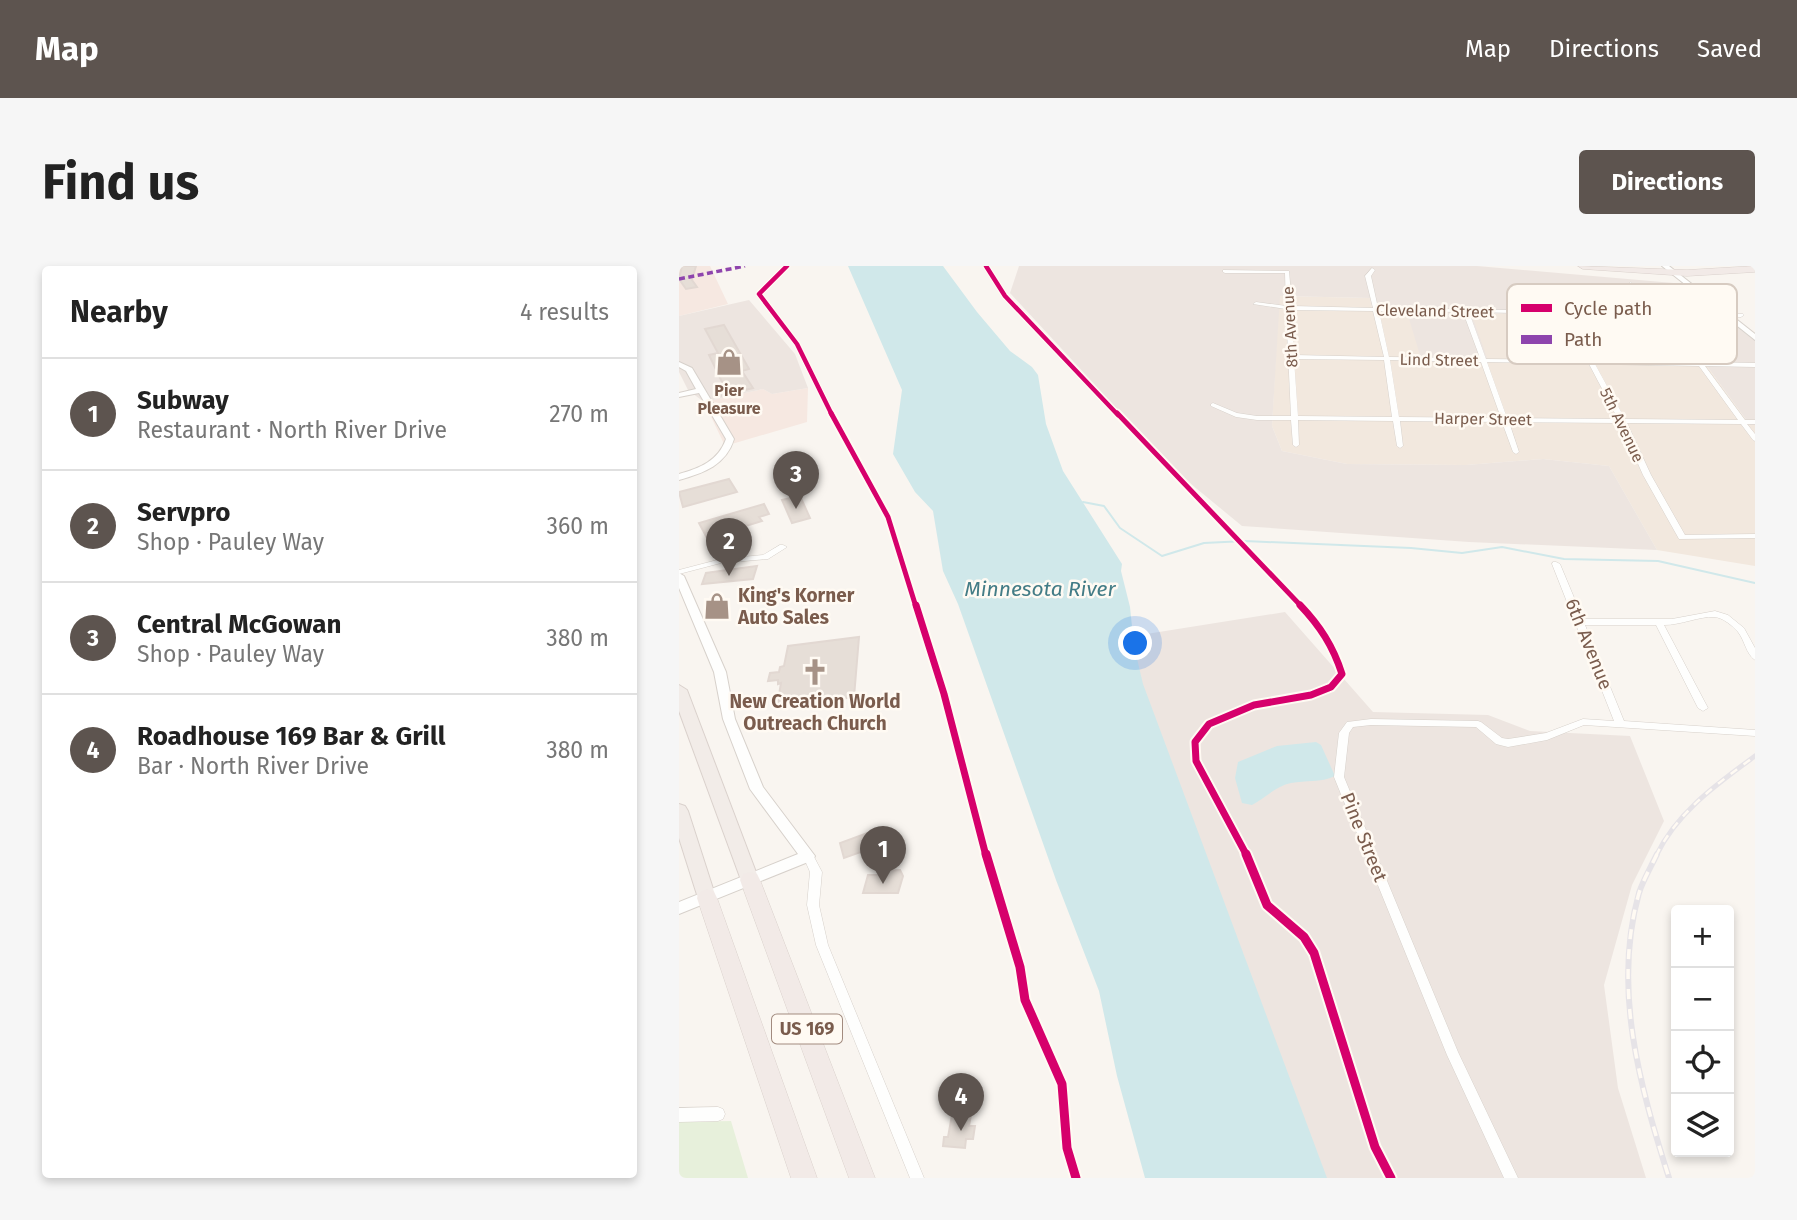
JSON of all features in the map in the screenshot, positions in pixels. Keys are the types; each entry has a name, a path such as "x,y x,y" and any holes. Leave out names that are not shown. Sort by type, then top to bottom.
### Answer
{"highway":[{"path":"1583,266 1672,268 1687,273 1755,269"},
{"name":"US 169","path":"679,690 862,1178"},
{"name":"US 169","path":"679,811 804,1178"}],"street":[{"path":"1672,268 1691,284"},
{"path":"1372,270 1368,276 1387,359 1400,446"},
{"name":"8th Avenue","path":"1225,271 1287,272 1296,445"},
{"path":"1687,273 1701,284"},
{"name":"Cleveland Street","path":"1256,304 1289,309 1507,312"},
{"path":"1466,312 1516,452"},
{"path":"1737,312 1755,329"},
{"path":"1737,322 1755,338"},
{"name":"Lind Street","path":"1291,357 1507,360"},
{"path":"679,364 689,370 730,439 728,450 710,466 679,477"},
{"name":"5th Avenue","path":"1591,364 1622,420 1647,475 1682,537 1755,536"},
{"path":"1702,364 1755,439"},
{"name":"Lind Street","path":"1728,364 1755,365"},
{"path":"679,396 701,390"},
{"name":"Harper Street","path":"1213,405 1236,415 1257,418 1294,416 1755,422"},
{"path":"783,547 765,556 720,561 679,574 720,672 729,719 758,789 808,856 815,872 813,905 822,945 917,1178"},
{"name":"6th Avenue","path":"1556,564 1620,723"},
{"path":"1581,622 1659,623 1704,615 1725,617 1741,629 1755,657"},
{"path":"1659,623 1703,708"},
{"name":"Pine Street","path":"1511,1178 1453,1055 1339,777 1344,733 1350,724 1359,723 1463,723 1478,724 1499,741 1508,743 1547,736 1583,722 1755,733"},
{"name":"Pine Street","path":"1718,729 1727,726 1755,727"},
{"path":"679,908 808,856"},
{"path":"679,1115 718,1114"}],"shaded area":[{"path":"679,266 710,266 728,304 679,316"},
{"path":"1019,266 1477,266 1685,284 1507,284 1507,314 1471,313 1489,363 1422,362 1407,312 1373,312 1370,298 1280,296 1272,426 1282,451 1347,464 1466,465 1543,459 1609,466 1657,550 1469,542 1242,526 1174,470 1010,293"},
{"path":"1279,296 1370,298 1373,312 1408,312 1423,362 1471,313 1507,314 1507,364 1707,366 1750,425 1755,425 1755,566 1657,550 1609,466 1543,459 1466,465 1347,464 1282,451 1272,426"},
{"path":"749,300 795,354 808,388 772,394 763,389 704,402 688,390 679,372 679,316"},
{"path":"1737,326 1755,341 1755,425 1750,425 1707,366 1650,365 1737,364"},
{"path":"808,388 807,422 725,446 704,402 763,389 772,394"},
{"path":"1285,612 1373,712 1488,715 1530,731 1630,736 1664,821 1632,885 1604,985 1618,1088 1646,1178 1276,1178 1115,639"}],"green space":[{"path":"731,1121 748,1178 679,1178 679,1122"}],"water":[{"name":"Minnesota River","path":"848,266 943,266 1010,351 1032,367 1038,375 1046,424 1063,471 1122,564 1134,646 1143,684 1327,1178 1145,1178 1117,1076 1099,991 1056,880 958,604 943,571 933,511 915,492 893,454 902,390"},
{"path":"1316,742 1321,745 1335,776 1286,785 1275,789 1252,805 1242,803 1235,778 1238,762 1277,746"}],"building":[{"path":"682,266 696,266 692,280 697,287 686,289 679,279"},
{"path":"724,325 749,369 742,371 753,388 720,396 715,388 724,386 709,355 718,353 705,329"},
{"path":"729,479 737,492 683,507 679,492"},
{"path":"800,496 810,518 792,523 782,500"},
{"path":"764,504 769,514 759,517 762,521 707,538 699,523"},
{"path":"757,566 753,579 702,584 706,573"},
{"name":"New Creation World Outreach Church","path":"859,637 854,697 777,707 781,683 778,684 778,680 768,681 770,673 779,672 780,667 784,666 788,646"},
{"path":"870,832 875,847 844,858 840,843"},
{"path":"900,870 903,876 898,893 863,893 868,875 883,875 884,871"},
{"path":"952,1115 971,1115 969,1126 975,1126 973,1139 966,1139 965,1148 943,1146 944,1137 948,1137"}],"waterway":[{"path":"1083,502 1104,506 1120,528 1162,556 1204,543 1245,541 1411,548 1462,553 1502,547 1564,559 1658,561 1755,583"}],"railway":[{"path":"1656,856 1687,812 1755,756"},
{"path":"1656,856 1639,893 1631,929 1629,1001 1640,1073 1669,1178"}],"marked path":[{"path":"679,279 745,266"}],"cycle path":[{"path":"787,266 759,294 797,344 810,375 888,517 944,694 991,875 1020,967 1025,1000 1062,1084 1067,1148 1076,1178"},
{"path":"986,266 1005,296 1321,627 1335,652 1342,674 1331,687 1311,695 1254,705 1209,724 1195,742 1196,761 1251,863 1267,905 1304,937 1314,953 1375,1147 1391,1178"}],"place":[{"name":"Pier Pleasure","path":"729,362"},
{"name":"Central McGowan","path":"796,509"},
{"name":"Servpro","path":"729,576"},
{"name":"King's Korner Auto Sales","path":"717,606"},
{"name":"New Creation World Outreach Church","path":"815,672"},
{"name":"Subway","path":"883,884"},
{"name":"Roadhouse 169 Bar & Grill","path":"961,1131"}]}
